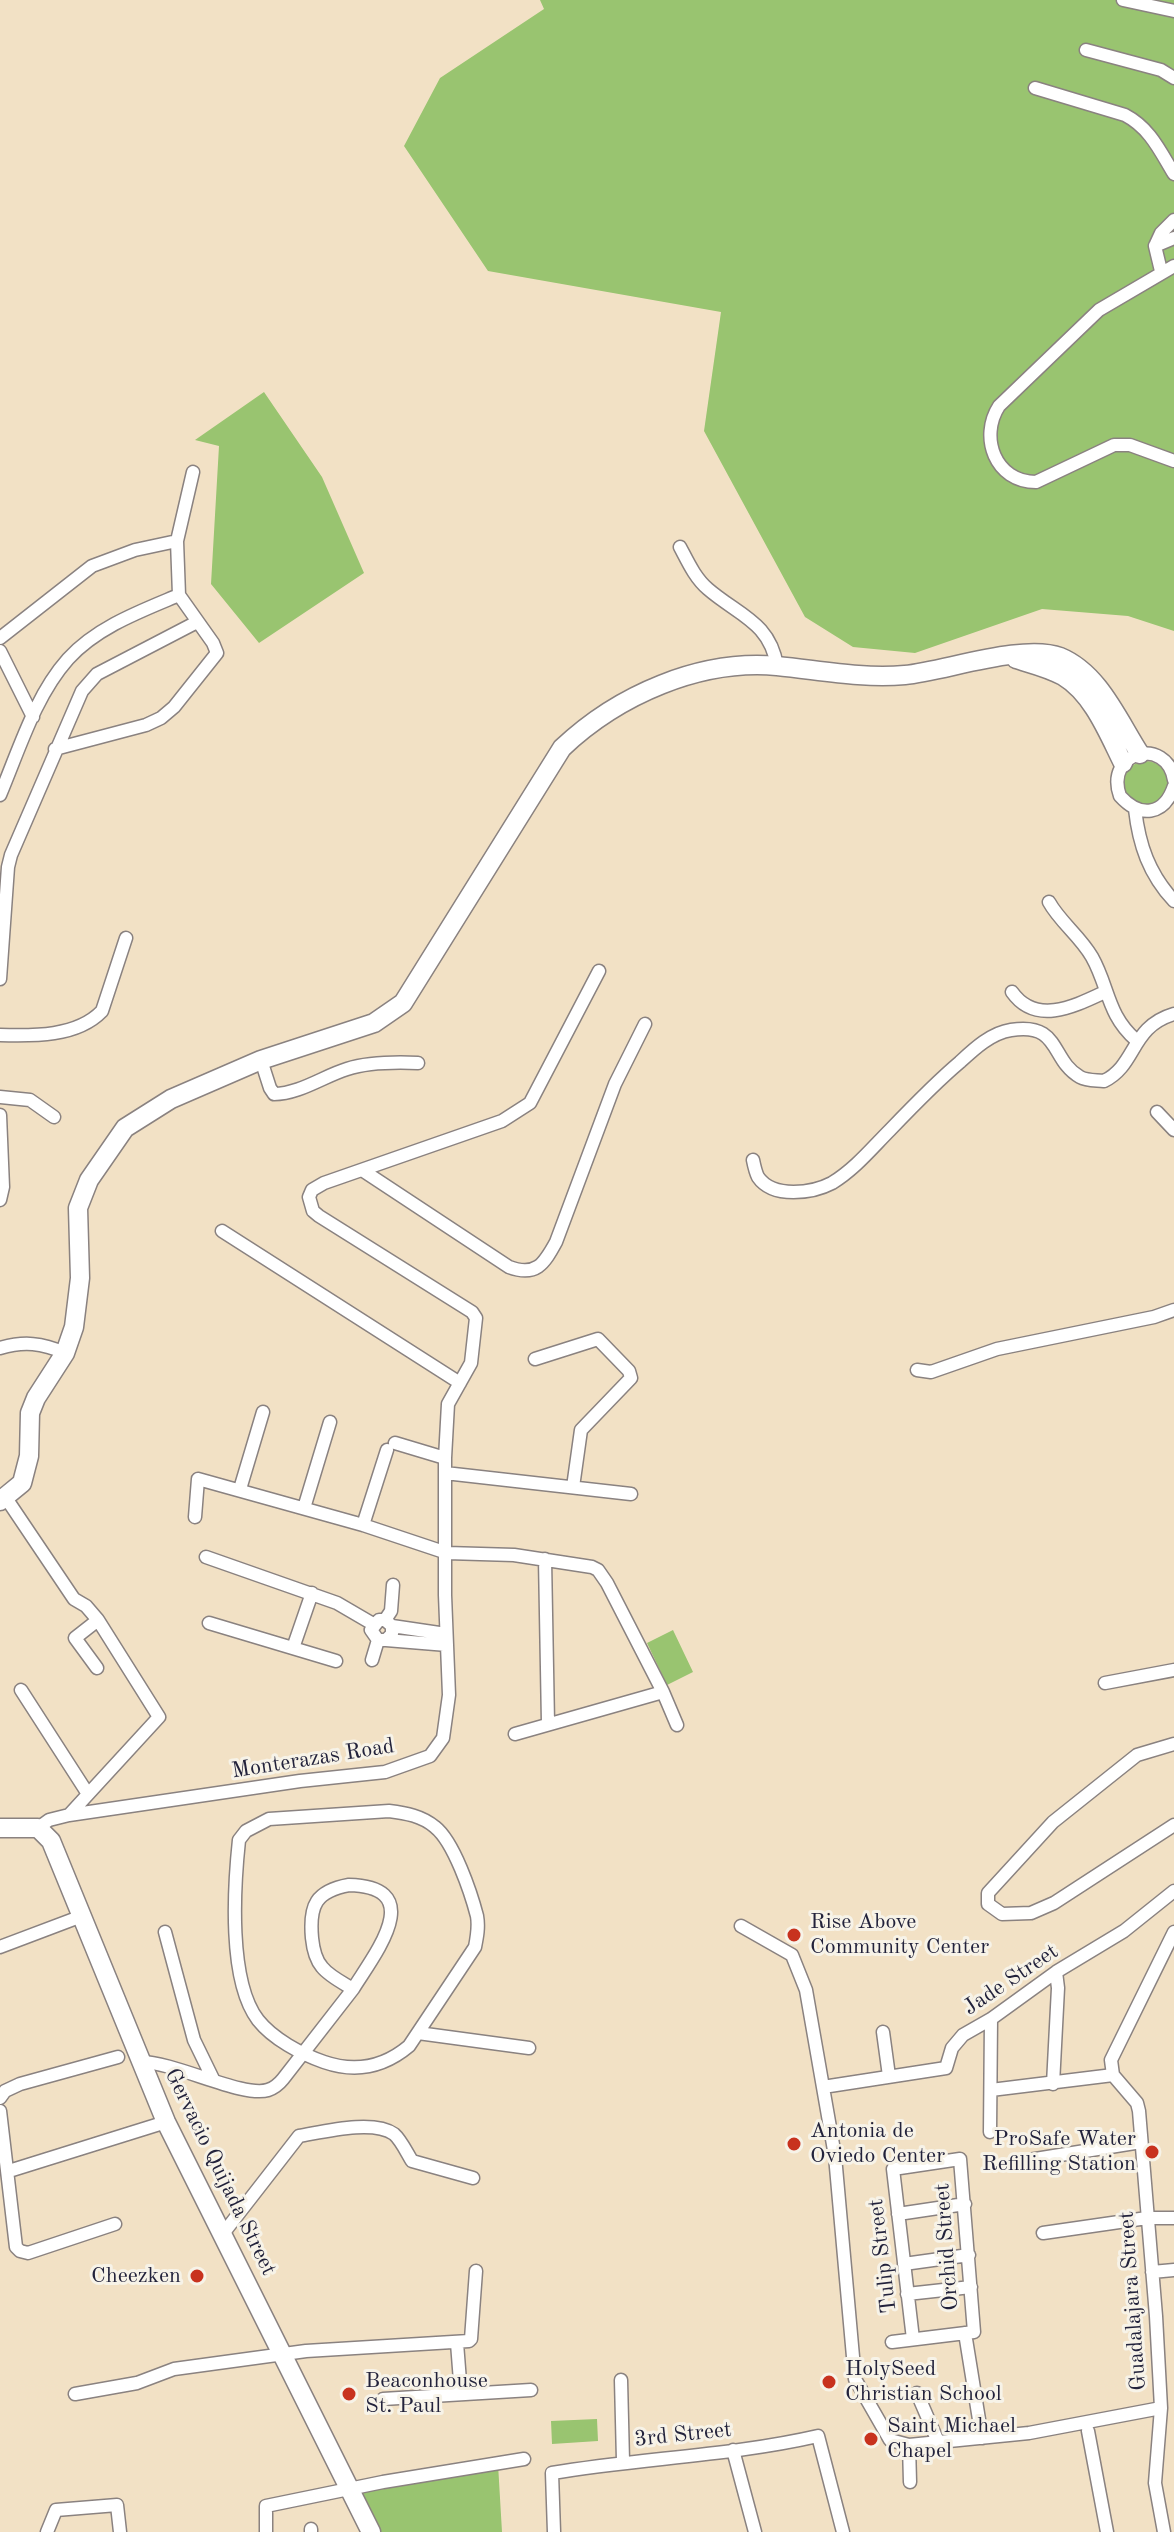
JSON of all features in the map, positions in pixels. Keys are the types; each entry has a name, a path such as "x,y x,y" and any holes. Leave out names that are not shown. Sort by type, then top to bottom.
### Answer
{"street":[{"path":"1123,0 1174,11"},
{"path":"1086,50 1161,70 1174,78"},
{"path":"1035,88 1125,115 1138,122 1149,132 1174,174"},
{"path":"1161,271 1155,246 1161,233 1174,220"},
{"path":"1155,246 1174,238"},
{"path":"1174,266 1099,310 999,406 992,417 988,435 990,446 1004,469 1027,482 1036,482 1114,445 1130,445 1174,461"},
{"path":"55,749 146,725 161,718 174,707 217,653 179,595 177,541 193,472"},
{"path":"0,638 92,566 135,550 177,541"},
{"path":"680,547 707,588 743,613 763,632 774,649 777,666"},
{"path":"0,795 54,676 83,646 135,614 179,595"},
{"path":"0,979 8,867 55,749 82,691 97,674 197,622"},
{"path":"0,651 33,717"},
{"path":"69,1815 159,1717 98,1620 86,1606 74,1599 3,1499 22,1483 29,1456 30,1413 65,1353 74,1327 79,1299 78,1208 89,1180 125,1128 171,1099 261,1060 374,1023 403,1003 562,748 586,725 610,709 652,690 718,667 777,666 883,676 906,675 1010,656 1049,654 1080,668 1095,683 1140,754"},
{"path":"1010,656 1064,677 1079,688 1123,763"},
{"path":"1140,754 1159,756 1169,765 1174,783 1170,802 1152,810 1135,809 1120,796 1118,789 1118,776 1123,763 1140,754"},
{"path":"1135,809 1141,847 1154,873 1174,901"},
{"path":"1049,902 1094,960 1117,1019 1136,1040"},
{"path":"0,1035 54,1033 95,1019 102,1011 126,938"},
{"path":"362,1170 502,1121 530,1103 599,971"},
{"path":"1012,992 1028,1008 1059,1011 1105,992"},
{"path":"753,1160 758,1177 780,1190 813,1191 832,1183 853,1167 928,1090 990,1037 1006,1031 1032,1029 1044,1034 1057,1047 1079,1081 1104,1081 1121,1069 1136,1040 1153,1024 1174,1014"},
{"path":"362,1170 509,1267 521,1271 535,1269 547,1258 556,1242 615,1084 645,1024"},
{"path":"261,1060 274,1094 348,1068 418,1063"},
{"path":"0,1097 30,1100 54,1117"},
{"path":"1157,1112 1174,1130"},
{"path":"0,1115 3,1187 0,1200"},
{"name":"Monterazas Road","path":"38,1828 49,1820 69,1815 300,1781 385,1772 430,1756 443,1738 449,1695 445,1595 448,1404 471,1363 477,1326 472,1312 319,1216 309,1204 309,1197 317,1186 362,1170"},
{"path":"222,1231 460,1383"},
{"path":"917,1370 931,1372 997,1349 1154,1317 1174,1310"},
{"path":"535,1359 598,1339 629,1371 631,1378 581,1430 573,1487"},
{"path":"0,1348 30,1343 65,1353"},
{"path":"240,1489 263,1412"},
{"path":"304,1508 330,1422"},
{"path":"363,1525 391,1447 445,1458"},
{"path":"445,1473 631,1494"},
{"path":"195,1517 198,1479 363,1525 447,1553 545,1559 592,1567 602,1575 677,1725"},
{"path":"206,1557 312,1593 384,1623 446,1639"},
{"path":"545,1559 548,1723"},
{"path":"393,1585 391,1611 384,1623 371,1630 382,1640 446,1639"},
{"path":"293,1648 312,1593"},
{"path":"97,1668 75,1638 98,1620"},
{"path":"209,1623 336,1661"},
{"path":"372,1660 382,1640 392,1634 384,1623"},
{"path":"1105,1683 1174,1670"},
{"path":"21,1690 88,1794"},
{"path":"515,1734 663,1692"},
{"path":"1174,1744 1137,1755 1053,1822 988,1893 988,1904 1002,1914 1031,1913 1054,1903 1174,1825"},
{"path":"389,1811 408,1813 437,1828 447,1842 477,1918 475,1947 418,2033 396,2057 369,2067 335,2066 302,2053 271,2032 253,2012 238,1966 235,1945 239,1840 246,1831 269,1819 389,1811"},
{"path":"0,1828 38,1828"},
{"name":"Gervacio Quijada Street","path":"38,1828 51,1841 166,2122 371,2532"},
{"path":"141,2062 165,2065 251,2091 269,2090 283,2079 353,1989 392,1921 386,1896 375,1889 349,1885 324,1893 315,1903 311,1923 313,1946 319,1964 353,1989"},
{"name":"Jade Street","path":"823,2087 946,2068 952,2048 963,2035 991,2019 1056,1972 1124,1931 1174,1891"},
{"path":"0,1947 82,1916"},
{"path":"741,1926 792,1955 806,1990 835,2156 855,2379 890,2440 909,2445 939,2444 1029,2433 1161,2408"},
{"path":"165,1932 194,2040 213,2079"},
{"path":"991,2090 1113,2075 1111,2060 1174,1932"},
{"path":"1053,2084 1058,1988 1056,1972"},
{"path":"990,2132 991,2019"},
{"path":"883,2032 889,2076"},
{"path":"418,2033 529,2048"},
{"path":"0,2098 5,2091 20,2084 118,2057"},
{"name":"Guadalajara Street","path":"1113,2075 1137,2103 1161,2408 1155,2483 1167,2529"},
{"path":"0,2111 16,2247 20,2251 28,2253 115,2224"},
{"path":"9,2171 166,2122"},
{"path":"222,2235 299,2136 361,2126 375,2128 394,2134 412,2161 473,2178"},
{"path":"1029,2160 1141,2142"},
{"name":"Orchid Street","path":"893,2169 960,2159 971,2287 969,2332 982,2438"},
{"name":"Tulip Street","path":"893,2169 913,2339"},
{"path":"898,2214 965,2204"},
{"path":"1043,2233 1147,2218 1174,2218"},
{"path":"904,2264 969,2255"},
{"path":"1152,2272 1174,2270"},
{"path":"75,2394 137,2383 174,2369 306,2351 457,2343 471,2339 476,2271"},
{"path":"907,2294 971,2287"},
{"path":"892,2342 969,2332"},
{"path":"457,2343 461,2394"},
{"path":"621,2380 623,2461"},
{"path":"383,2399 531,2390"},
{"path":"917,2393 939,2444"},
{"path":"1161,2429 1174,2426"},
{"path":"1088,2431 1107,2532"},
{"name":"3rd Street","path":"554,2532 552,2473 623,2461 780,2445 818,2436 843,2532"},
{"path":"909,2445 910,2482"},
{"path":"733,2450 755,2532"},
{"path":"266,2532 266,2506 524,2459"},
{"path":"47,2532 56,2510 117,2505 120,2532"}],"green space":[{"path":"540,0 1174,0 1174,631 1128,616 1042,609 915,653 853,647 805,617 704,431 721,312 488,271 404,146 440,78 544,9"},
{"path":"264,392 322,477 364,573 259,643 211,584 219,446 195,440"},
{"path":"1146,761 1162,767 1168,783 1162,799 1146,805 1130,799 1124,783 1130,767"},
{"path":"673,1630 693,1672 667,1685 647,1643"},
{"path":"597,2419 598,2441 552,2444 551,2421"},
{"path":"498,2464 502,2532 379,2532 360,2490"}],"place":[{"name":"Rise Above Community Center","path":"794,1935"},
{"name":"Antonia de Oviedo Center","path":"794,2144"},
{"name":"ProSafe Water Refilling Station","path":"1152,2152"},
{"name":"Cheezken","path":"197,2276"},
{"name":"HolySeed Christian School","path":"829,2382"},
{"name":"Beaconhouse St. Paul","path":"349,2394"},
{"name":"Saint Michael Chapel","path":"871,2439"}]}
